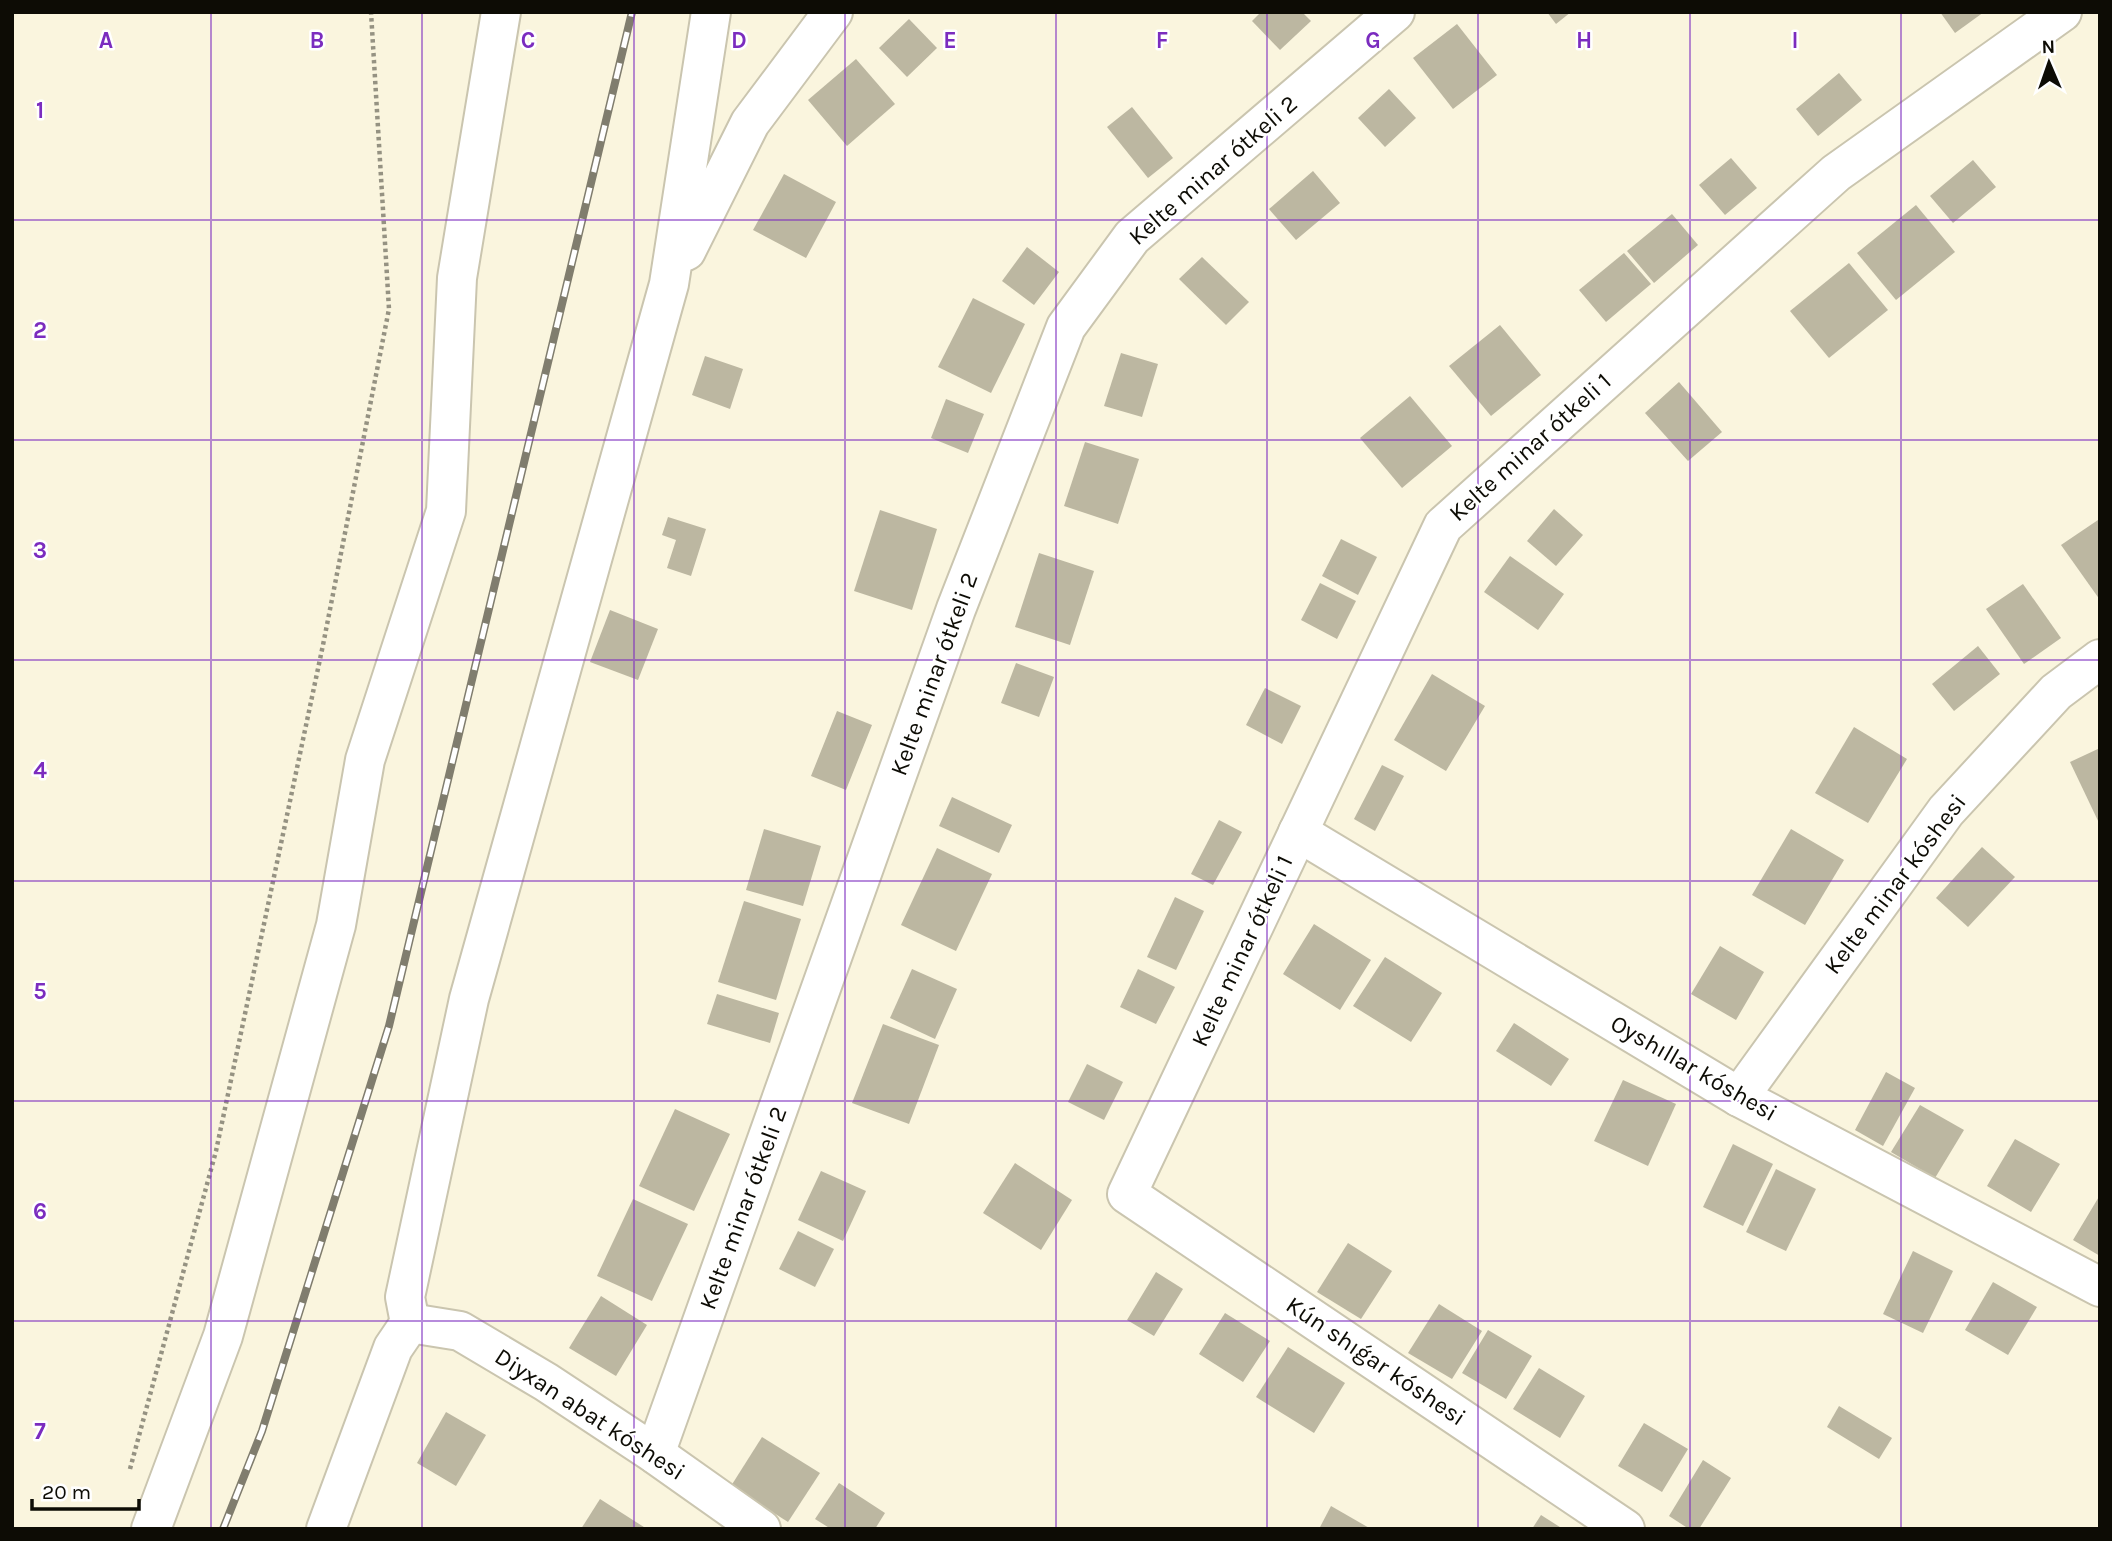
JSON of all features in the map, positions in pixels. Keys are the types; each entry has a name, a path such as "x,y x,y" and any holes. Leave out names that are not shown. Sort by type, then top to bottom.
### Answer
{"street":[{"path":"151,1529 223,1336 336,925 365,760 446,511 457,278 501,12"},
{"path":"326,1529 393,1348 410,1323 405,1297 469,999 669,284 711,12"},
{"path":"669,284 750,123 833,12"},
{"name":"Kelte minar ótkeli 2","path":"655,1454 956,609 1066,327 1132,237 1395,12"},
{"name":"Kelte minar ótkeli 1","path":"1127,1194 1443,526 1836,173 2062,12"},
{"name":"Kelte minar kóshesi","path":"1739,1097 1945,811 2056,692 2100,659"},
{"name":"Oyshıllar kóshesi","path":"1298,831 1739,1097 2100,1287"},
{"name":"Kún shıǵar kóshesi","path":"1127,1194 1625,1529"},
{"name":"Diyxan abat kóshesi","path":"410,1323 460,1331 546,1382 761,1529"}],"path":[{"path":"129,1475 216,1151 320,659 389,309 371,12"}],"building":[{"path":"1261,12 1302,12 1311,21 1280,50 1252,21"},
{"path":"1547,12 1571,12 1556,24"},
{"path":"1940,12 1984,12 1955,33"},
{"path":"909,19 937,48 907,77 879,48"},
{"path":"1457,24 1497,75 1453,109 1413,58"},
{"path":"856,59 895,104 847,146 808,100"},
{"path":"1839,73 1862,100 1818,136 1796,109"},
{"path":"1389,89 1416,118 1385,147 1358,118"},
{"path":"1132,107 1173,158 1148,178 1107,127"},
{"path":"1731,158 1757,188 1725,215 1699,185"},
{"path":"1973,160 1996,187 1953,223 1930,196"},
{"path":"1313,171 1340,203 1296,240 1269,209"},
{"path":"784,174 836,202 806,258 753,230"},
{"path":"1916,205 1955,252 1896,300 1857,253"},
{"path":"1672,214 1698,245 1654,283 1627,251"},
{"path":"1027,247 1059,272 1034,305 1002,281"},
{"path":"1624,253 1651,284 1606,322 1579,290"},
{"path":"1202,257 1249,302 1226,325 1179,279"},
{"path":"1849,263 1888,310 1829,358 1790,311"},
{"path":"973,298 1025,324 991,393 938,367"},
{"path":"1500,325 1541,375 1491,416 1449,366"},
{"path":"1121,353 1158,364 1142,417 1104,406"},
{"path":"705,356 743,369 730,409 692,395"},
{"path":"1679,382 1722,432 1688,461 1645,413"},
{"path":"1410,396 1452,446 1402,488 1360,438"},
{"path":"946,399 984,414 968,453 931,438"},
{"path":"1085,442 1139,459 1118,524 1064,506"},
{"path":"1554,509 1583,535 1556,566 1527,541"},
{"path":"880,510 937,529 912,610 854,591"},
{"path":"668,517 706,529 691,576 667,568 676,540 662,535"},
{"path":"2098,520 2100,522 2100,600 2061,545"},
{"path":"1341,539 1377,557 1358,595 1322,576"},
{"path":"1039,553 1094,571 1070,645 1015,627"},
{"path":"1510,556 1564,594 1538,630 1484,592"},
{"path":"1320,583 1356,601 1337,639 1301,620"},
{"path":"2023,584 2061,638 2024,664 1986,609"},
{"path":"610,610 658,629 638,680 590,662"},
{"path":"1978,646 2000,674 1954,711 1932,684"},
{"path":"1016,663 1054,677 1039,717 1001,703"},
{"path":"1432,674 1485,706 1446,771 1394,740"},
{"path":"1265,688 1301,706 1282,744 1246,725"},
{"path":"837,711 872,725 846,790 811,776"},
{"path":"1854,727 1907,759 1868,823 1815,793"},
{"path":"2100,748 2100,825 2070,762"},
{"path":"1382,765 1404,776 1375,831 1354,819"},
{"path":"952,797 1012,825 999,853 939,826"},
{"path":"1219,820 1242,832 1213,885 1191,874"},
{"path":"764,829 821,846 803,906 746,890"},
{"path":"1791,829 1844,860 1805,925 1752,895"},
{"path":"1982,847 2015,877 1968,927 1936,898"},
{"path":"937,848 992,874 956,951 901,925"},
{"path":"1175,897 1204,911 1176,970 1147,957"},
{"path":"744,901 801,919 776,1000 718,982"},
{"path":"1314,924 1371,960 1340,1010 1283,974"},
{"path":"1720,946 1764,972 1736,1020 1691,994"},
{"path":"1385,957 1442,993 1411,1042 1353,1006"},
{"path":"912,969 957,989 935,1039 890,1018"},
{"path":"1138,969 1175,987 1156,1024 1120,1007"},
{"path":"717,994 779,1013 770,1043 707,1024"},
{"path":"1514,1023 1569,1059 1551,1086 1496,1051"},
{"path":"883,1024 939,1045 909,1124 852,1103"},
{"path":"1087,1064 1123,1082 1104,1120 1068,1102"},
{"path":"1886,1072 1915,1088 1883,1146 1855,1130"},
{"path":"1623,1080 1676,1104 1648,1166 1594,1141"},
{"path":"1920,1105 1964,1130 1935,1178 1891,1152"},
{"path":"675,1109 730,1134 694,1211 639,1186"},
{"path":"2015,1139 2060,1164 2031,1212 1987,1186"},
{"path":"1733,1144 1773,1164 1743,1226 1703,1207"},
{"path":"1015,1163 1072,1200 1041,1250 983,1213"},
{"path":"1776,1169 1816,1189 1786,1251 1746,1232"},
{"path":"821,1171 866,1191 843,1241 798,1220"},
{"path":"2100,1195 2100,1256 2073,1240"},
{"path":"633,1199 688,1224 652,1301 597,1276"},
{"path":"798,1231 834,1249 815,1287 779,1269"},
{"path":"1348,1243 1392,1271 1361,1319 1317,1292"},
{"path":"1913,1251 1953,1271 1923,1333 1883,1314"},
{"path":"1156,1272 1183,1289 1154,1336 1127,1320"},
{"path":"1993,1282 2037,1307 2008,1355 1965,1330"},
{"path":"601,1296 647,1325 616,1376 569,1348"},
{"path":"1439,1304 1482,1331 1452,1379 1408,1353"},
{"path":"1225,1313 1270,1341 1243,1382 1199,1354"},
{"path":"1488,1330 1532,1356 1506,1399 1462,1373"},
{"path":"1288,1347 1345,1383 1314,1433 1256,1397"},
{"path":"1539,1368 1585,1396 1560,1438 1513,1409"},
{"path":"1839,1406 1892,1438 1879,1459 1827,1427"},
{"path":"446,1412 486,1435 456,1486 417,1463"},
{"path":"1644,1423 1688,1449 1662,1492 1618,1466"},
{"path":"762,1437 820,1473 788,1522 731,1486"},
{"path":"1703,1460 1731,1478 1699,1529 1689,1529 1669,1516"},
{"path":"839,1483 885,1513 875,1529 831,1529 815,1519"},
{"path":"600,1499 647,1529 581,1529"},
{"path":"1331,1506 1371,1529 1319,1529"},
{"path":"1541,1515 1563,1529 1532,1529"}],"railway":[{"path":"223,1529 262,1431 389,1026 632,12"}]}
